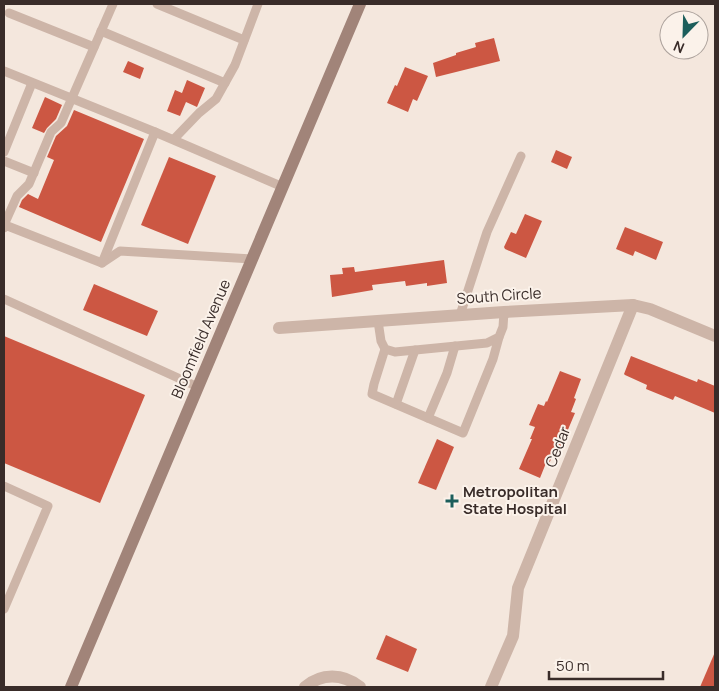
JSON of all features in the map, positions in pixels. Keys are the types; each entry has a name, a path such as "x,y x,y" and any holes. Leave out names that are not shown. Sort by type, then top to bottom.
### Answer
{"main road":[{"name":"Bloomfield Avenue","path":"71,687 360,4"}],"street":[{"name":"South Circle","path":"279,328 633,305 650,309 715,336"},
{"name":"Cedar","path":"491,687 513,636 518,588 633,305"},
{"path":"305,687 325,677 340,677 360,687"}],"lane":[{"path":"102,263 4,226 17,196 29,184 51,132 61,123 73,99 112,4"},
{"path":"157,4 244,40"},
{"path":"174,139 199,113 216,99 235,65 258,4"},
{"path":"9,13 94,47"},
{"path":"101,31 225,83"},
{"path":"4,71 174,139 283,187"},
{"path":"4,152 32,83"},
{"path":"102,263 154,132"},
{"path":"460,315 487,232 521,156"},
{"path":"4,161 34,173"},
{"path":"102,263 120,251 252,259"},
{"path":"4,299 198,387"},
{"path":"378,321 381,341 385,349 372,394 463,433 493,359 503,327 504,312"},
{"path":"385,349 395,352 487,343 499,337"},
{"path":"428,418 447,373 455,346"},
{"path":"396,404 415,350"},
{"path":"4,486 48,506 4,609"}],"building":[{"path":"494,38 500,61 436,77 433,63 476,47 475,43"},
{"path":"128,61 144,68 140,79 123,72"},
{"path":"405,67 428,76 417,101 413,99 408,112 387,103"},
{"path":"187,80 205,88 197,107 186,102 180,116 167,111 175,90 182,93"},
{"path":"45,97 62,105 56,119 44,133 32,128"},
{"path":"74,110 144,139 101,242 19,207 22,200 28,194 38,199 54,160 47,157 56,136 67,126"},
{"path":"556,150 572,157 567,169 551,162"},
{"path":"169,157 216,176 188,244 141,225"},
{"path":"525,214 542,221 526,258 504,247 511,232 516,234"},
{"path":"625,227 663,242 656,260 635,251 633,256 616,249"},
{"path":"444,260 447,283 427,286 427,283 406,286 405,281 372,285 373,290 332,297 330,275 343,274 342,268 354,267 355,272"},
{"path":"94,284 158,311 147,336 83,310"},
{"path":"4,336 145,395 100,503 4,463"},
{"path":"631,356 697,382 698,379 715,386 715,413 675,396 673,400 646,389 647,385 625,375"},
{"path":"560,371 581,379 571,412 575,413 559,451 555,449 549,464 546,463 540,478 519,469 535,427 529,425 538,404 544,406 547,402"},
{"path":"437,439 454,447 436,490 418,483"},
{"path":"386,635 417,649 408,672 376,659"},
{"path":"715,652 715,687 700,687"}],"place":[{"name":"Metropolitan State Hospital","path":"452,501"}]}
